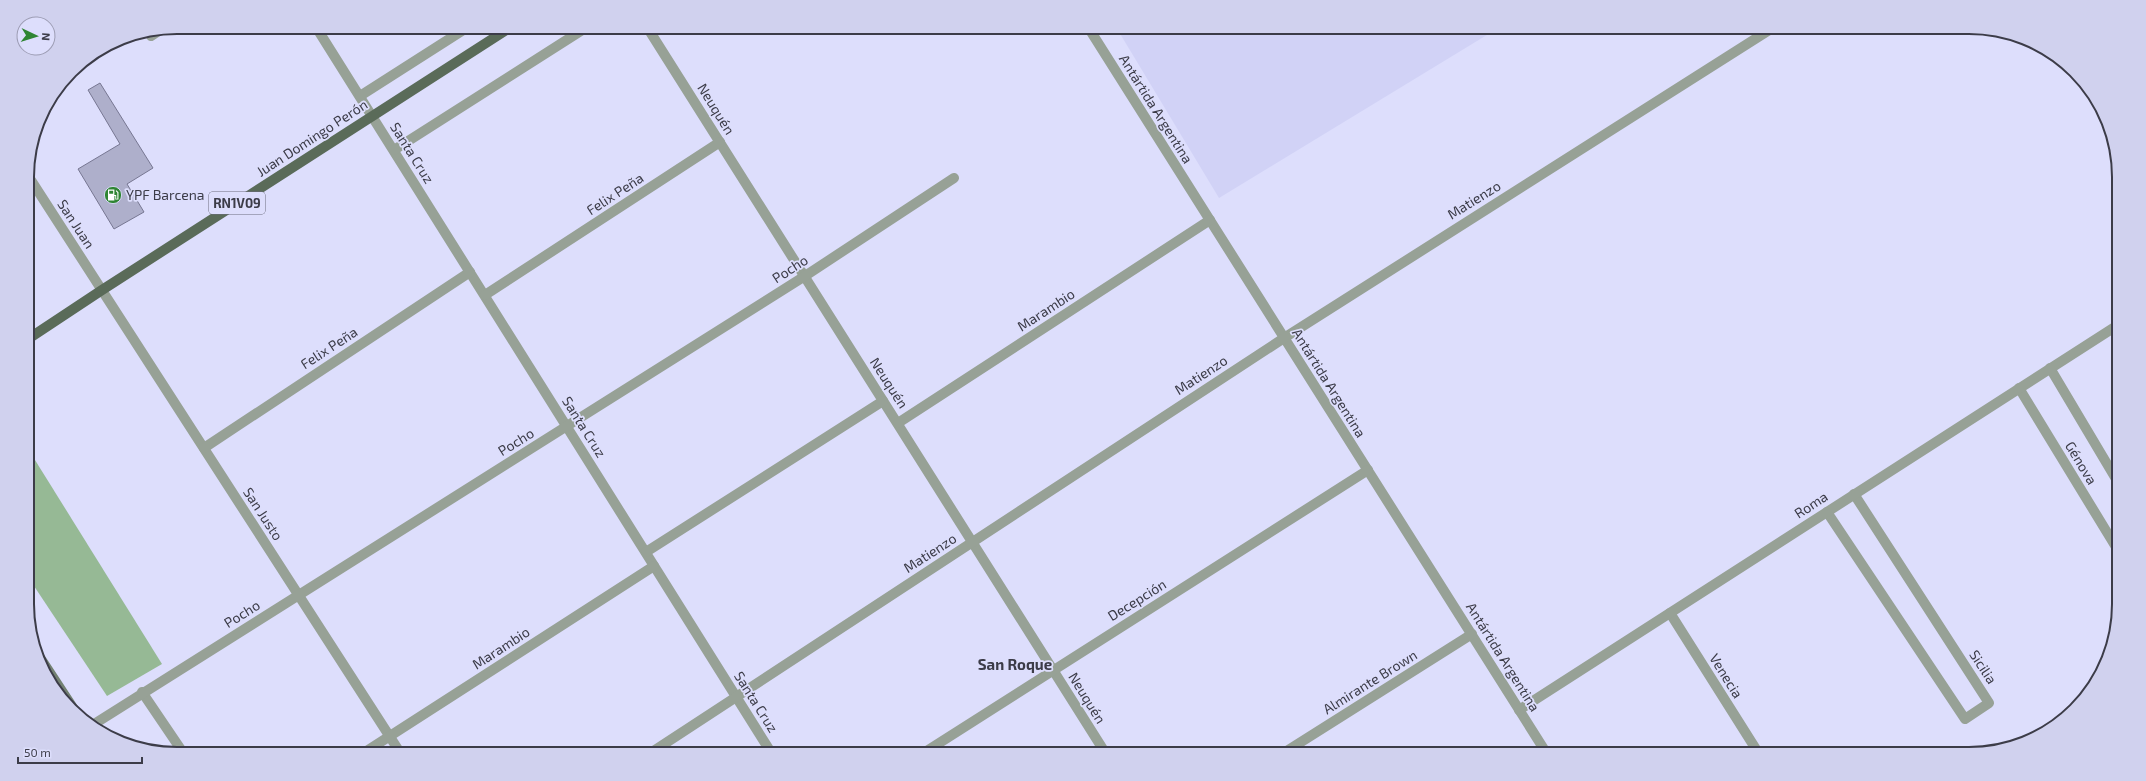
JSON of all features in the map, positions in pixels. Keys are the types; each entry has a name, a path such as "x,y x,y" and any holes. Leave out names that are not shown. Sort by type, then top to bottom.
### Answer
{"main road":[{"name":"Juan Domingo Perón","path":"34,335 500,34"}],"street":[{"name":"Santa Cruz","path":"320,34 768,747"},
{"name":"Juan Domingo Perón","path":"360,96 457,34"},
{"path":"394,150 576,34"},
{"name":"Neuquén","path":"651,34 1102,747"},
{"name":"Antártida Argentina","path":"1092,34 1543,747"},
{"name":"Matienzo","path":"660,747 1284,338 1763,34"},
{"name":"Felix Peña","path":"485,295 720,142"},
{"name":"Pocho","path":"96,722 805,276 954,178"},
{"name":"San Juan","path":"34,185 102,290"},
{"name":"Marambio","path":"898,423 1210,220"},
{"name":"Felix Peña","path":"204,448 470,272"},
{"name":"San Justo","path":"102,290 397,747"},
{"name":"Roma","path":"1519,710 2112,329"},
{"name":"Génova","path":"2050,368 2112,472"},
{"name":"Génova","path":"2019,388 2112,541"},
{"path":"646,552 883,400"},
{"name":"Decepción","path":"933,747 1368,470"},
{"name":"Sicilia","path":"1827,512 1965,719 1989,703 1854,494"},
{"name":"Marambio","path":"373,747 654,566"},
{"name":"Venecia","path":"1670,613 1755,747"},
{"name":"Almirante Brown","path":"1293,747 1472,634"},
{"path":"142,692 179,747"}],"shaded area":[{"path":"1120,34 1488,34 1219,198"}],"green space":[{"path":"34,458 162,664 107,696 34,586"}],"building":[{"path":"100,83 153,168 127,184 144,212 114,229 78,169 120,144 88,90"}],"place":[{"name":"YPF Barcena","path":"113,195"}],"district":[{"name":"San Roque","path":"1015,665"}]}
